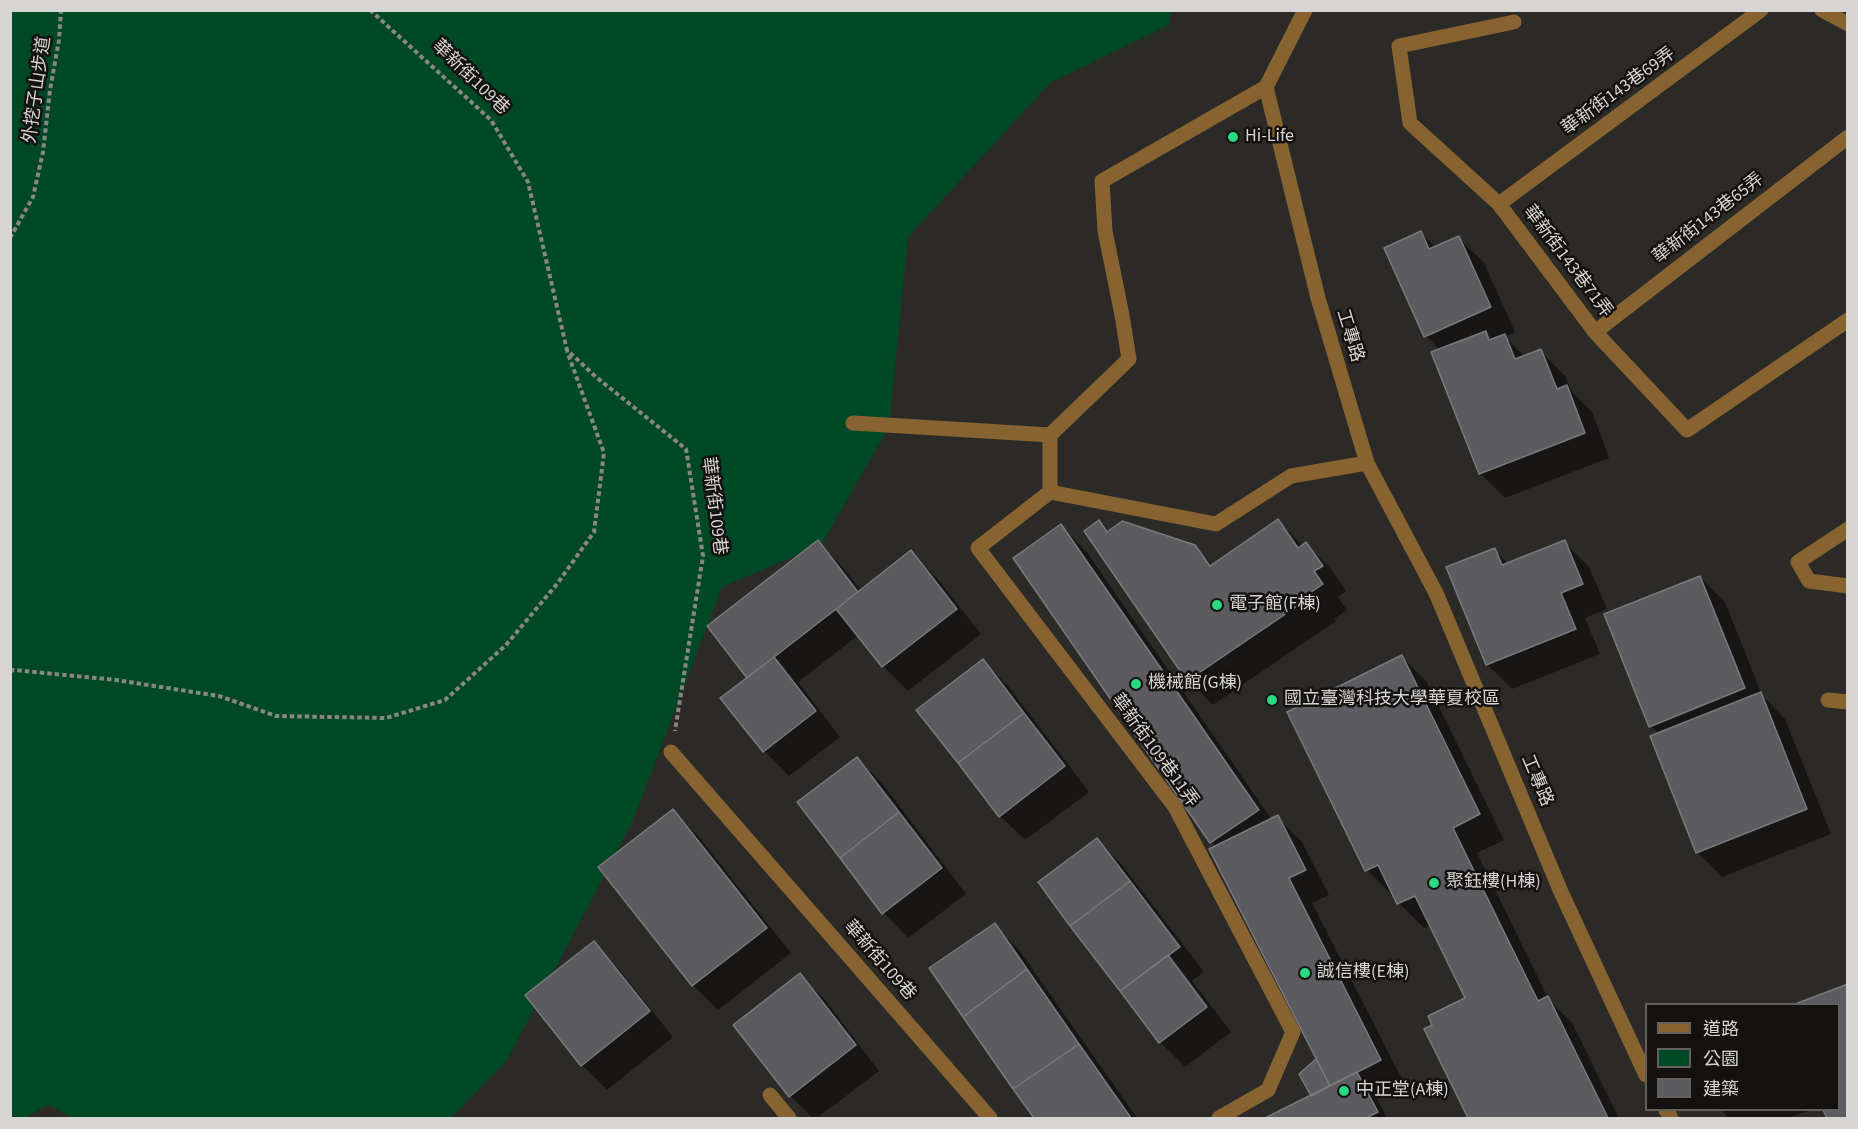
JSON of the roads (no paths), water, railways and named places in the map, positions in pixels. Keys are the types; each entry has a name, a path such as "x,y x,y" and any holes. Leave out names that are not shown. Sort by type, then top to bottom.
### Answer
{"street":[{"path":"1305,10 1266,87 1102,181 1105,231 1129,358 1050,435 1050,492 1216,524 1291,476 1367,463"},
{"name":"華新街143巷69弄","path":"1499,204 1761,10"},
{"path":"1822,10 1848,24"},
{"name":"華新街143巷71弄","path":"1514,22 1399,46 1410,123 1499,204 1595,332 1687,430 1848,320"},
{"name":"工專路","path":"1266,87 1318,298 1367,463 1436,593 1561,892 1645,1071"},
{"name":"華新街143巷65弄","path":"1595,332 1848,137"},
{"path":"853,423 1050,435"},
{"name":"華新街109巷11弄","path":"1050,492 978,548 1174,807 1293,1032 1268,1090 1220,1119"},
{"path":"1848,529 1798,562 1809,581 1848,586"},
{"path":"1828,700 1848,702"},
{"name":"華新街109巷","path":"671,752 990,1119"},
{"path":"770,1095 789,1119"}],"place":[{"name":"Hi-Life","path":"1233,137"},
{"name":"電子館(F棟)","path":"1217,605"},
{"name":"機械館(G棟)","path":"1136,684"},
{"name":"國立臺灣科技大學華夏校區","path":"1272,700"},
{"name":"聚鈺樓(H棟)","path":"1434,883"},
{"name":"誠信樓(E棟)","path":"1305,973"},
{"name":"中正堂(A棟)","path":"1344,1091"}]}
